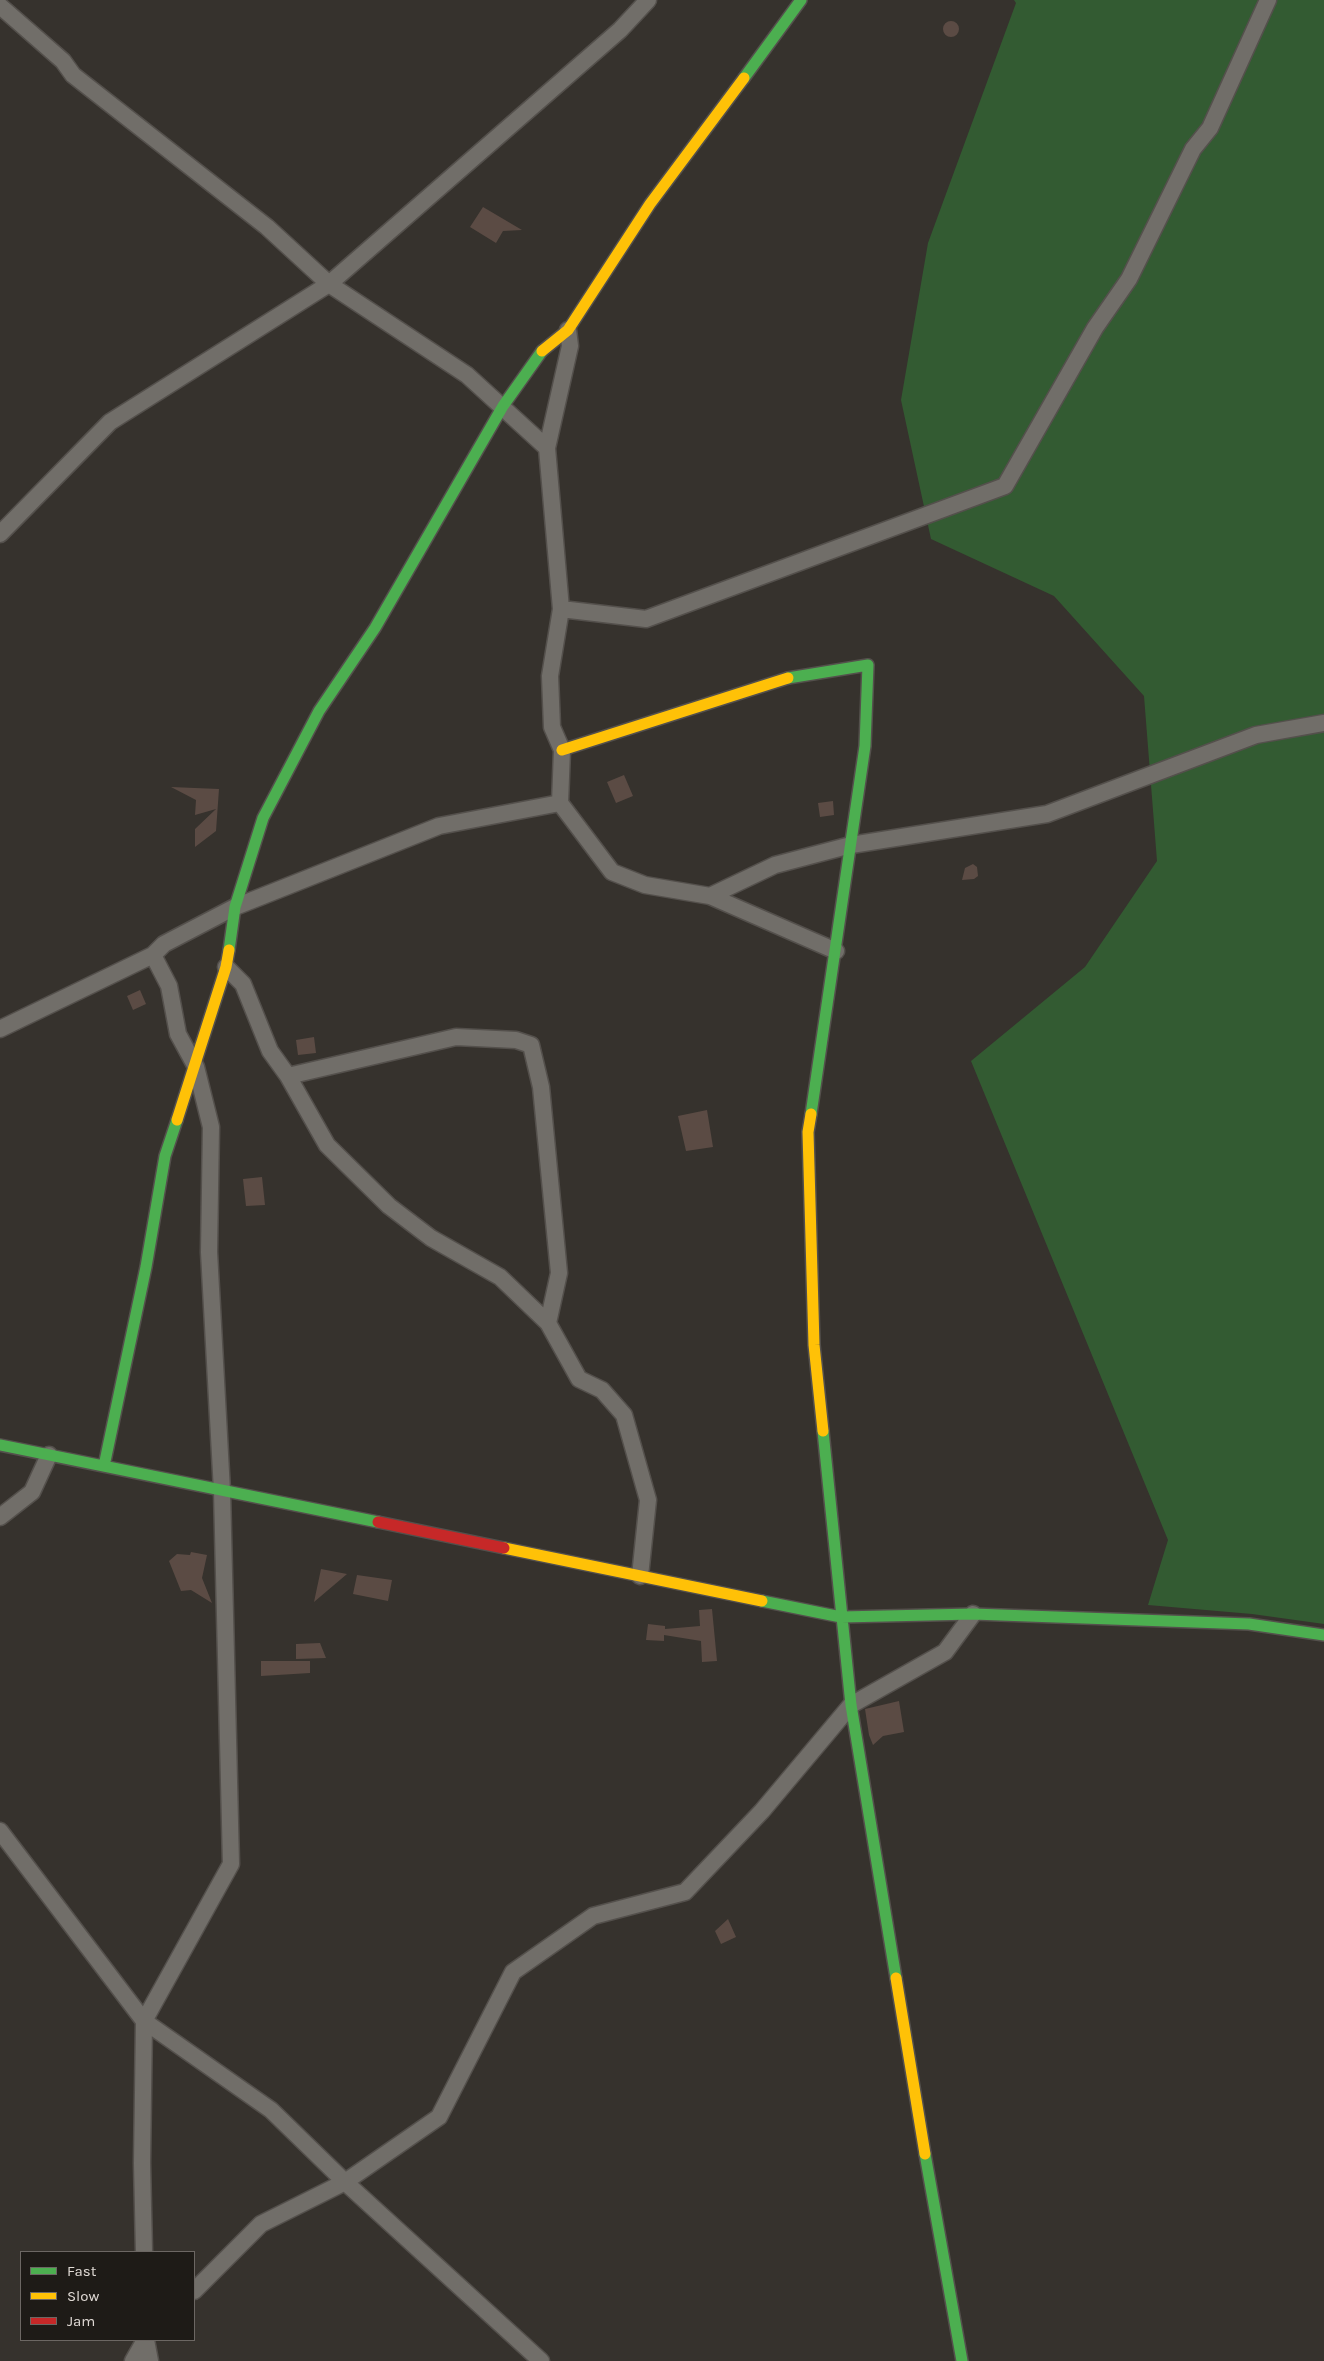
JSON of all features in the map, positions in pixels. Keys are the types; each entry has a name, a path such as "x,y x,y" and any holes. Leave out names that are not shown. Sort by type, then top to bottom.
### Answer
{"street":[{"path":"0,534 110,422 329,284 620,30 648,0"},
{"path":"104,1466 146,1267 165,1156 196,1067 226,966 235,907 262,818 315,719 375,628 503,406 546,346 568,330 650,204 802,0"},
{"path":"561,609 646,619 1006,486 1095,328 1129,279 1193,149 1210,128 1268,0"},
{"path":"0,6 63,61 73,75 267,227 329,284 467,375 547,448"},
{"path":"568,330 570,346 547,448 561,609 550,676 552,728 562,750 560,803 612,872 645,885 710,896 836,951"},
{"path":"562,750 783,679 868,665 865,746 808,1132 814,1345 841,1617 852,1705 936,2218 962,2361"},
{"path":"710,896 775,865 851,846 1047,814 1256,735 1324,723"},
{"path":"0,1029 153,955 164,944 235,907 439,826 560,803"},
{"path":"144,2251 142,2163 144,2021 230,1864 222,1490 209,1252 211,1127 196,1067 178,1034 169,986 153,955"},
{"path":"226,966 243,984 270,1051 288,1076 327,1145 389,1206 431,1238 500,1277 548,1323 580,1379 602,1390 624,1415 648,1500 640,1576"},
{"path":"288,1076 456,1037 516,1040 531,1045 540,1087 559,1273 548,1323"},
{"path":"0,1445 841,1617 972,1614 1249,1624 1324,1635"},
{"path":"0,1517 32,1492 49,1455"},
{"path":"195,2290 261,2224 345,2182 439,2117 513,1972 593,1916 685,1892 762,1811 852,1705 945,1652 972,1614"},
{"path":"0,1831 144,2021 270,2110 345,2182 541,2361"},
{"path":"132,2361 145,2341"},
{"path":"146,2341 150,2361"}],"green space":[{"path":"1014,0 1324,0 1324,1624 1252,1614 1148,1605 1168,1540 971,1061 1085,967 1157,861 1144,696 1054,596 931,539 901,400 928,243 1016,3"}],"building":[{"path":"951,21 957,23 959,29 957,35 951,37 945,35 943,29 945,23"},
{"path":"483,207 522,230 503,231 496,243 470,227"},
{"path":"624,775 633,796 616,803 607,782"},
{"path":"171,787 219,789 216,831 195,847 195,829 216,809 195,815 196,800"},
{"path":"833,801 834,815 820,817 818,803"},
{"path":"973,864 977,867 978,876 974,879 962,880 965,868"},
{"path":"140,990 146,1004 133,1010 127,996"},
{"path":"314,1037 316,1053 298,1055 296,1040"},
{"path":"707,1110 713,1147 686,1151 678,1116"},
{"path":"262,1177 265,1205 246,1206 243,1179"},
{"path":"191,1552 207,1555 202,1578 212,1603 191,1590 181,1591 169,1561 177,1554 190,1555"},
{"path":"321,1569 347,1574 314,1602"},
{"path":"357,1575 392,1580 388,1601 353,1594"},
{"path":"712,1609 717,1661 702,1662 701,1641 664,1635 664,1641 646,1640 648,1624 665,1626 665,1629 700,1626 699,1610"},
{"path":"320,1643 326,1658 296,1659 296,1644"},
{"path":"261,1661 310,1661 310,1673 261,1676"},
{"path":"899,1701 904,1732 883,1736 873,1745 869,1735 865,1709"},
{"path":"728,1919 736,1937 721,1944 715,1931"}],"traffic: fast":[{"path":"744,78 801,0"},
{"path":"229,950 235,907 263,818 319,711 375,628 503,406 542,351"},
{"path":"788,678 868,665 865,746 811,1114"},
{"path":"104,1466 146,1267 165,1156 177,1120"},
{"path":"823,1431 851,1705 896,1978"},
{"path":"0,1445 378,1522"},
{"path":"762,1601 841,1617 973,1614 1249,1624 1324,1635"},
{"path":"925,2154 962,2361"}],"traffic: slow":[{"path":"542,351 568,330 650,204 744,78"},
{"path":"562,750 788,678"},
{"path":"177,1120 226,967 229,950"},
{"path":"811,1114 808,1132 814,1345 823,1431"},
{"path":"504,1548 762,1601"},
{"path":"896,1978 925,2154"}],"traffic: jam":[{"path":"378,1522 504,1548"}]}
